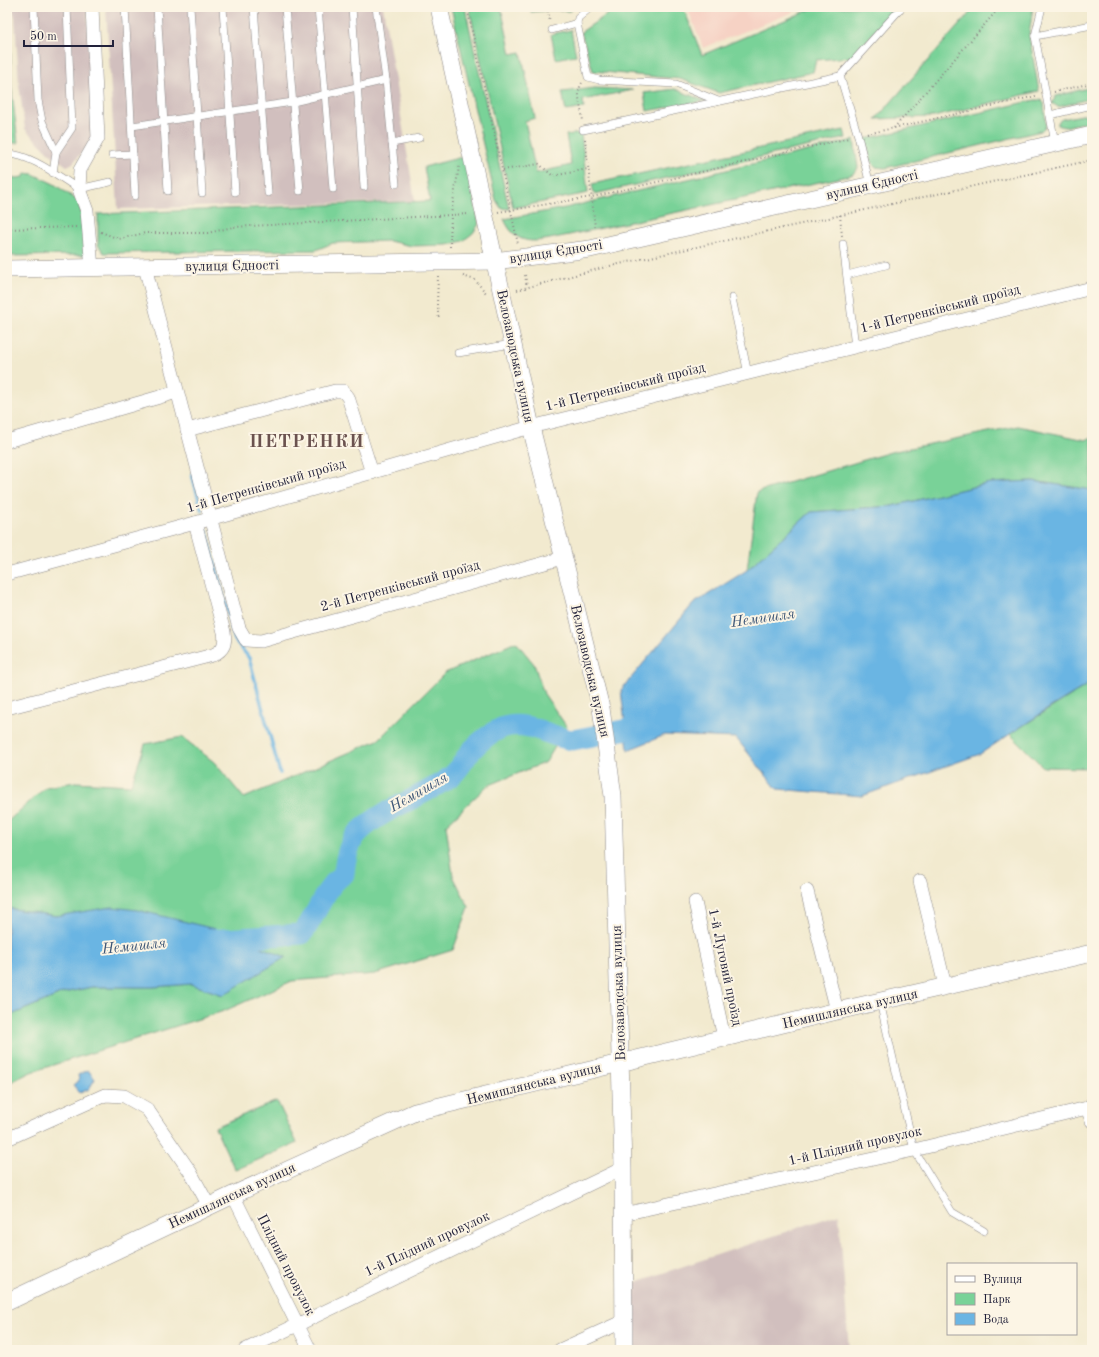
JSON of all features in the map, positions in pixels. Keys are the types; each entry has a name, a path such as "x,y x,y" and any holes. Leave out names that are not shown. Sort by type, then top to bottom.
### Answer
{"street":[{"path":"92,7 98,138 80,170 79,189 87,211 92,268"},
{"name":"Велозаводська вулиця","path":"439,7 531,427 601,708 610,768 613,803 621,1063 624,1350"},
{"name":"вулиця Єдності","path":"7,269 494,261 590,249 1092,135"},
{"path":"145,267 239,628 234,642 224,632 195,523"},
{"name":"1-й Петренківський проїзд","path":"7,574 210,519 531,427 1092,288"},
{"path":"187,430 334,391 343,391 348,397 372,473"},
{"path":"7,442 177,392"},
{"name":"2-й Петренківський проїзд","path":"7,708 213,655 234,642 261,641 563,558"},
{"path":"920,881 945,986"},
{"path":"807,891 837,1011"},
{"name":"1-й Луговий проїзд","path":"695,902 724,1038"},
{"name":"Немишлянська вулиця","path":"7,1302 232,1195 416,1112 837,1011 1092,953"},
{"path":"7,1139 105,1096 124,1096 147,1109 191,1173 209,1206"},
{"path":"1090,1106 1092,1121"},
{"name":"1-й Плідний провулок","path":"623,1214 914,1150 1090,1106"},
{"name":"1-й Плідний провулок","path":"245,1350 298,1323 623,1168"},
{"name":"Плідний провулок","path":"232,1195 298,1323 310,1350"},
{"path":"560,1350 624,1321"}],"lane":[{"path":"34,7 38,100 42,122 56,152"},
{"path":"53,173 56,152 72,128 67,7"},
{"path":"125,7 136,196"},
{"path":"157,7 168,191"},
{"path":"190,7 202,193"},
{"path":"223,7 235,192"},
{"path":"254,7 268,193"},
{"path":"285,7 300,191"},
{"path":"318,7 333,189"},
{"path":"352,7 356,87 364,187"},
{"path":"376,7 386,80 396,184"},
{"path":"592,7 578,18 577,23 588,76 591,79 676,84 719,102"},
{"path":"584,130 840,76 902,7"},
{"path":"1042,7 1035,36 1055,143"},
{"path":"552,30 577,23"},
{"path":"1035,36 1092,25"},
{"path":"840,76 858,136 870,185"},
{"path":"132,126 293,102 386,80"},
{"path":"1050,115 1092,105"},
{"path":"392,143 419,138"},
{"path":"7,154 24,157 79,189 110,182"},
{"path":"112,155 133,154"},
{"path":"843,244 855,347"},
{"path":"847,275 886,266"},
{"path":"732,298 748,374"},
{"path":"458,353 513,344"},
{"path":"880,1002 914,1150 952,1212 984,1231"}],"path":[{"path":"467,7 518,244"},
{"path":"547,7 549,17"},
{"path":"894,128 1000,7"},
{"path":"498,212 512,211 592,197 1092,83"},
{"path":"579,95 582,111"},
{"path":"584,130 595,228"},
{"path":"518,290 610,266 1092,160"},
{"path":"450,247 451,214 460,162"},
{"path":"503,170 539,164 553,176 588,169"},
{"path":"7,229 89,227 119,239 146,233 208,233 233,227 471,214"},
{"path":"840,215 843,244"},
{"path":"438,275 437,305 439,319"},
{"path":"525,275 527,287"}],"shaded area":[{"path":"12,7 87,7 94,138 73,163 67,166 49,153 25,129 19,85 15,17"},
{"path":"106,7 383,7 415,201 118,209"},
{"path":"687,7 806,7 703,48"},
{"path":"839,1214 849,1350 629,1350 627,1285"}],"green space":[{"path":"7,7 10,16 11,84 18,143 7,143"},
{"path":"451,7 465,7 509,209 501,208 496,200"},
{"path":"469,7 501,7 511,54 521,52 535,118 525,121 536,173 571,165 566,135 581,133 588,193 513,208"},
{"path":"530,7 575,7 570,11 552,10 531,12"},
{"path":"618,7 683,7 702,55 816,7 897,7 852,57 816,60 813,72 719,93 680,79 593,71 581,32"},
{"path":"975,7 1033,7 1029,35 1039,91 934,117 876,119"},
{"path":"571,30 576,55 556,59 551,34"},
{"path":"1092,87 1092,98 1058,107 1052,103 1056,96"},
{"path":"595,88 633,90 583,100 584,108 566,111 562,92"},
{"path":"675,89 705,101 647,111 644,93"},
{"path":"1035,100 1041,100 1044,103 1046,126 1041,131 885,168 875,167 870,159 865,139"},
{"path":"1092,113 1092,121 1064,127 1058,125 1058,122 1062,119"},
{"path":"844,130 846,138 594,194 592,184"},
{"path":"854,140 858,168 853,174 848,176 540,241 531,241 516,236 504,219 565,208"},
{"path":"466,156 479,224 473,233 463,241 447,245 412,246 389,241 333,243 316,250 104,253 98,245 98,214 430,201 424,167"},
{"path":"25,173 33,174 54,184 77,200 81,211 85,255 7,256 7,179 24,177"},
{"path":"1018,426 1086,440 1092,437 1092,490 1033,481 990,483 892,506 811,512 747,570 757,492 891,452"},
{"path":"516,642 534,664 544,694 567,727 546,762 487,786 446,825 453,876 469,907 453,950 375,974 292,981 224,1011 31,1072 7,1084 7,1017 63,993 92,987 153,987 191,984 223,995 83,913 56,916 7,908 7,822 46,787 75,782 131,785 145,744 182,737 214,762 244,798 378,740 445,673"},
{"path":"1092,682 1092,768 1043,767 1010,734"},
{"path":"277,1101 297,1143 235,1170 215,1127"}],"water":[{"path":"1033,481 1092,490 1092,682 1054,705 980,754 862,796 777,789 736,738 665,735 628,750 621,690 693,604 747,570 811,512 892,506 990,483"},
{"path":"112,907 137,910 215,929 286,957 223,995 191,984 153,987 92,987 63,993 7,1017 7,908 56,916"},
{"path":"88,1070 95,1079 89,1089 80,1093 73,1085 79,1080 78,1075"}],"waterway":[{"path":"192,474 202,511"},
{"path":"206,530 235,640 249,658 280,773"},
{"name":"Немишля","path":"208,940 302,934 331,886 344,874 348,852 359,832 369,823 392,809 450,777 456,772 468,754 475,747 499,729 517,725 526,726 565,739 573,740 628,729 640,723 648,713"}],"district":[{"name":"ПЕТРЕНКИ","path":"307,442"}]}
